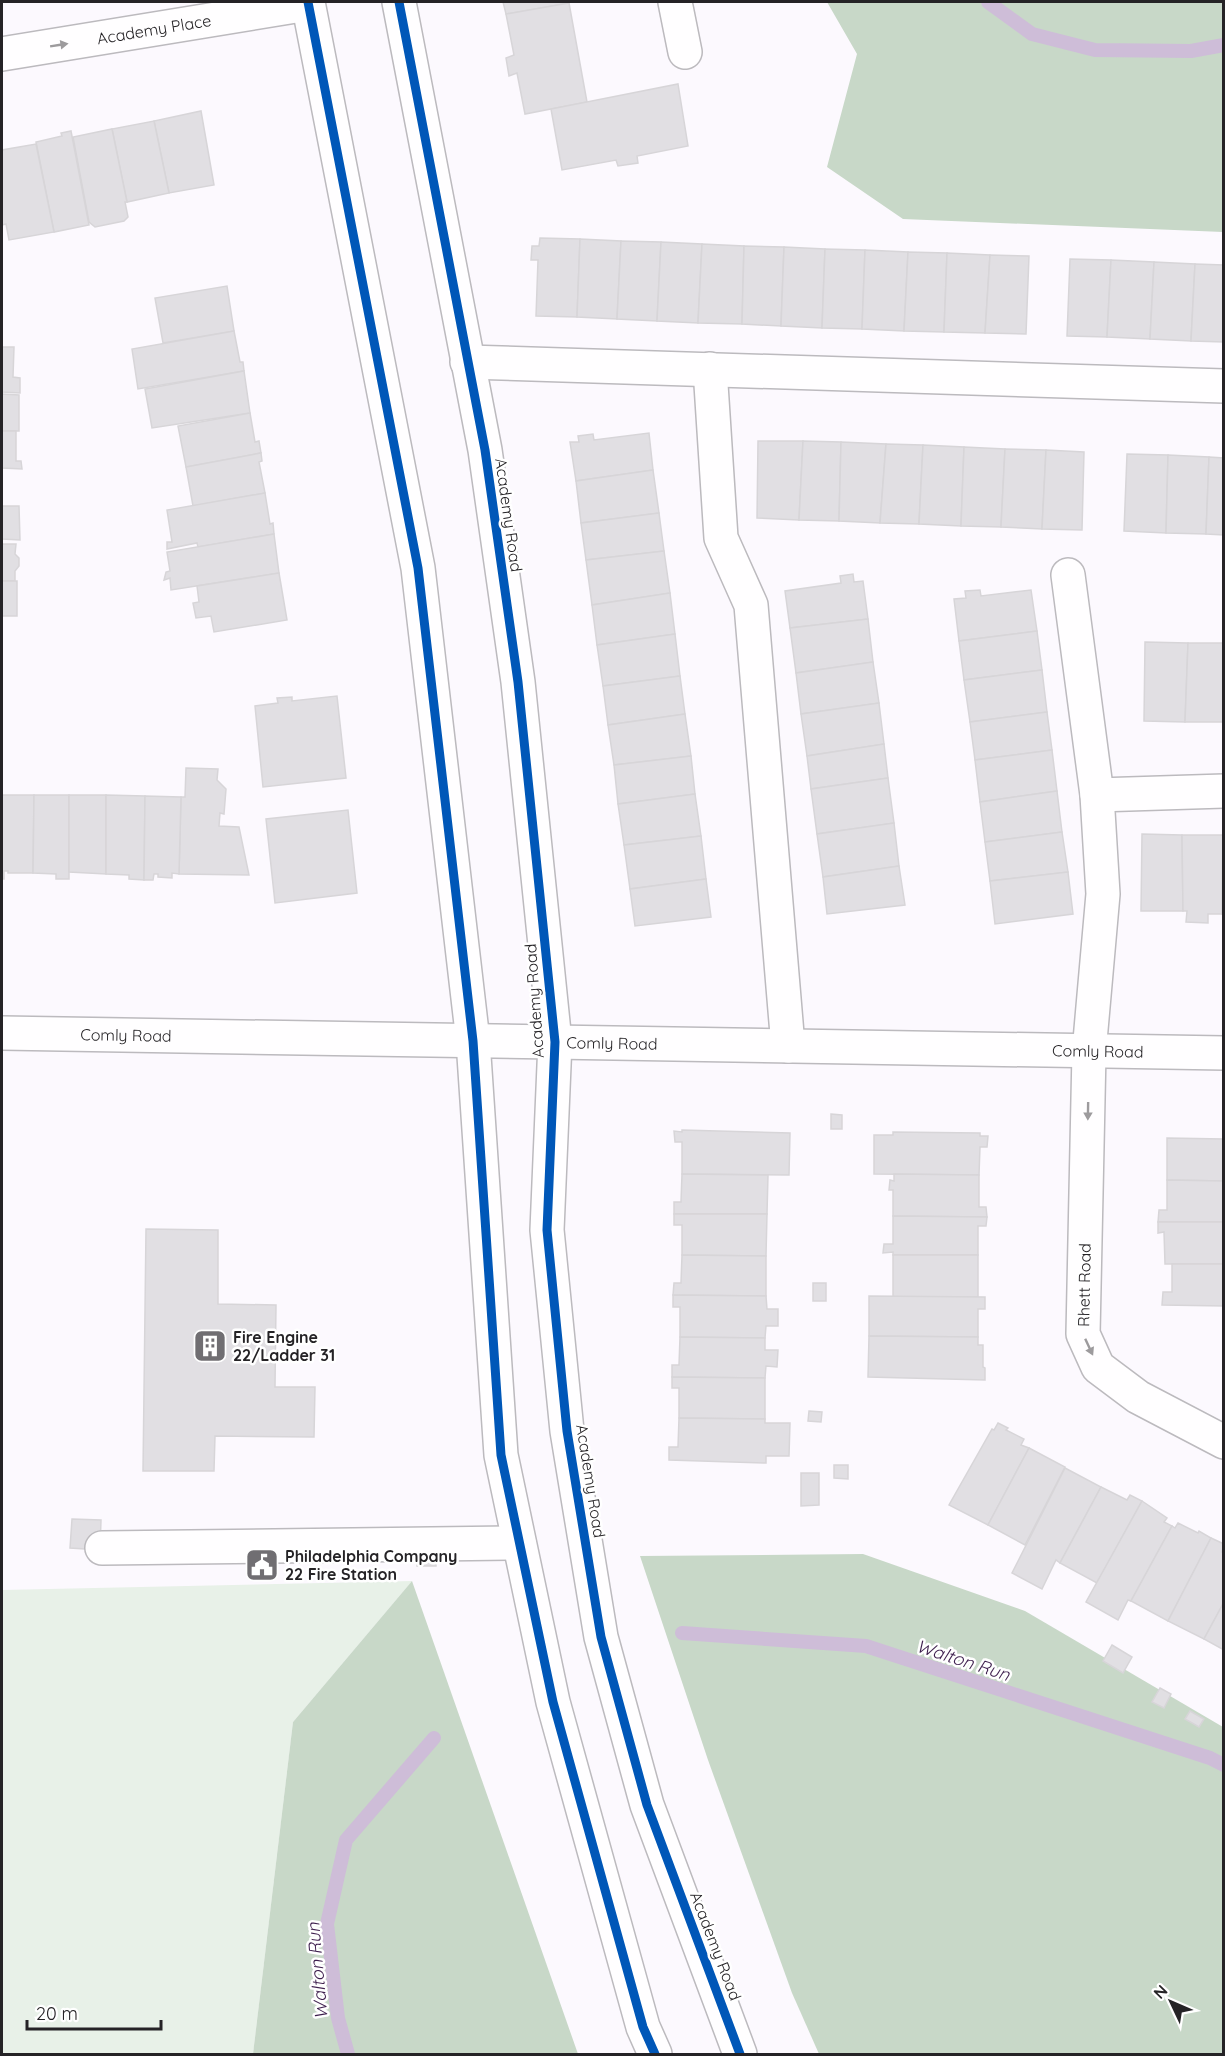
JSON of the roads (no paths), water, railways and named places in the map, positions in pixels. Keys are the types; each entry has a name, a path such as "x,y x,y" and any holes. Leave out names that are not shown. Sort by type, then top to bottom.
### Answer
{"main road":[{"name":"Academy Road","path":"399,2 485,450 518,682 555,1042 548,1230 567,1431 601,1637 647,1805 740,2055"},
{"path":"675,2 685,52"},
{"path":"308,3 418,568 473,1041 501,1455 553,1702 644,2028 655,2055"},
{"name":"Academy Place","path":"2,54 308,3"},
{"path":"467,362 1224,386"},
{"path":"710,369 721,538 751,605 788,1046"},
{"name":"Rhett Road","path":"1068,575 1097,795 1102,894 1089,1052 1083,1334 1098,1367 1138,1397 1224,1442"},
{"path":"1097,795 1224,791"},
{"name":"Comly Road","path":"2,1033 1224,1053"},
{"path":"102,1548 519,1543"}],"waterway":[{"path":"988,2 1032,34 1095,50 1191,51 1224,45"},
{"name":"Walton Run","path":"682,1633 866,1646 1210,1758 1224,1765"},
{"name":"Walton Run","path":"348,2054 338,2018 327,1924 346,1840 434,1738"}],"place":[{"name":"Fire Engine 22/Ladder 31","path":"210,1346"},
{"name":"Philadelphia Company 22 Fire Station","path":"262,1565"}]}
